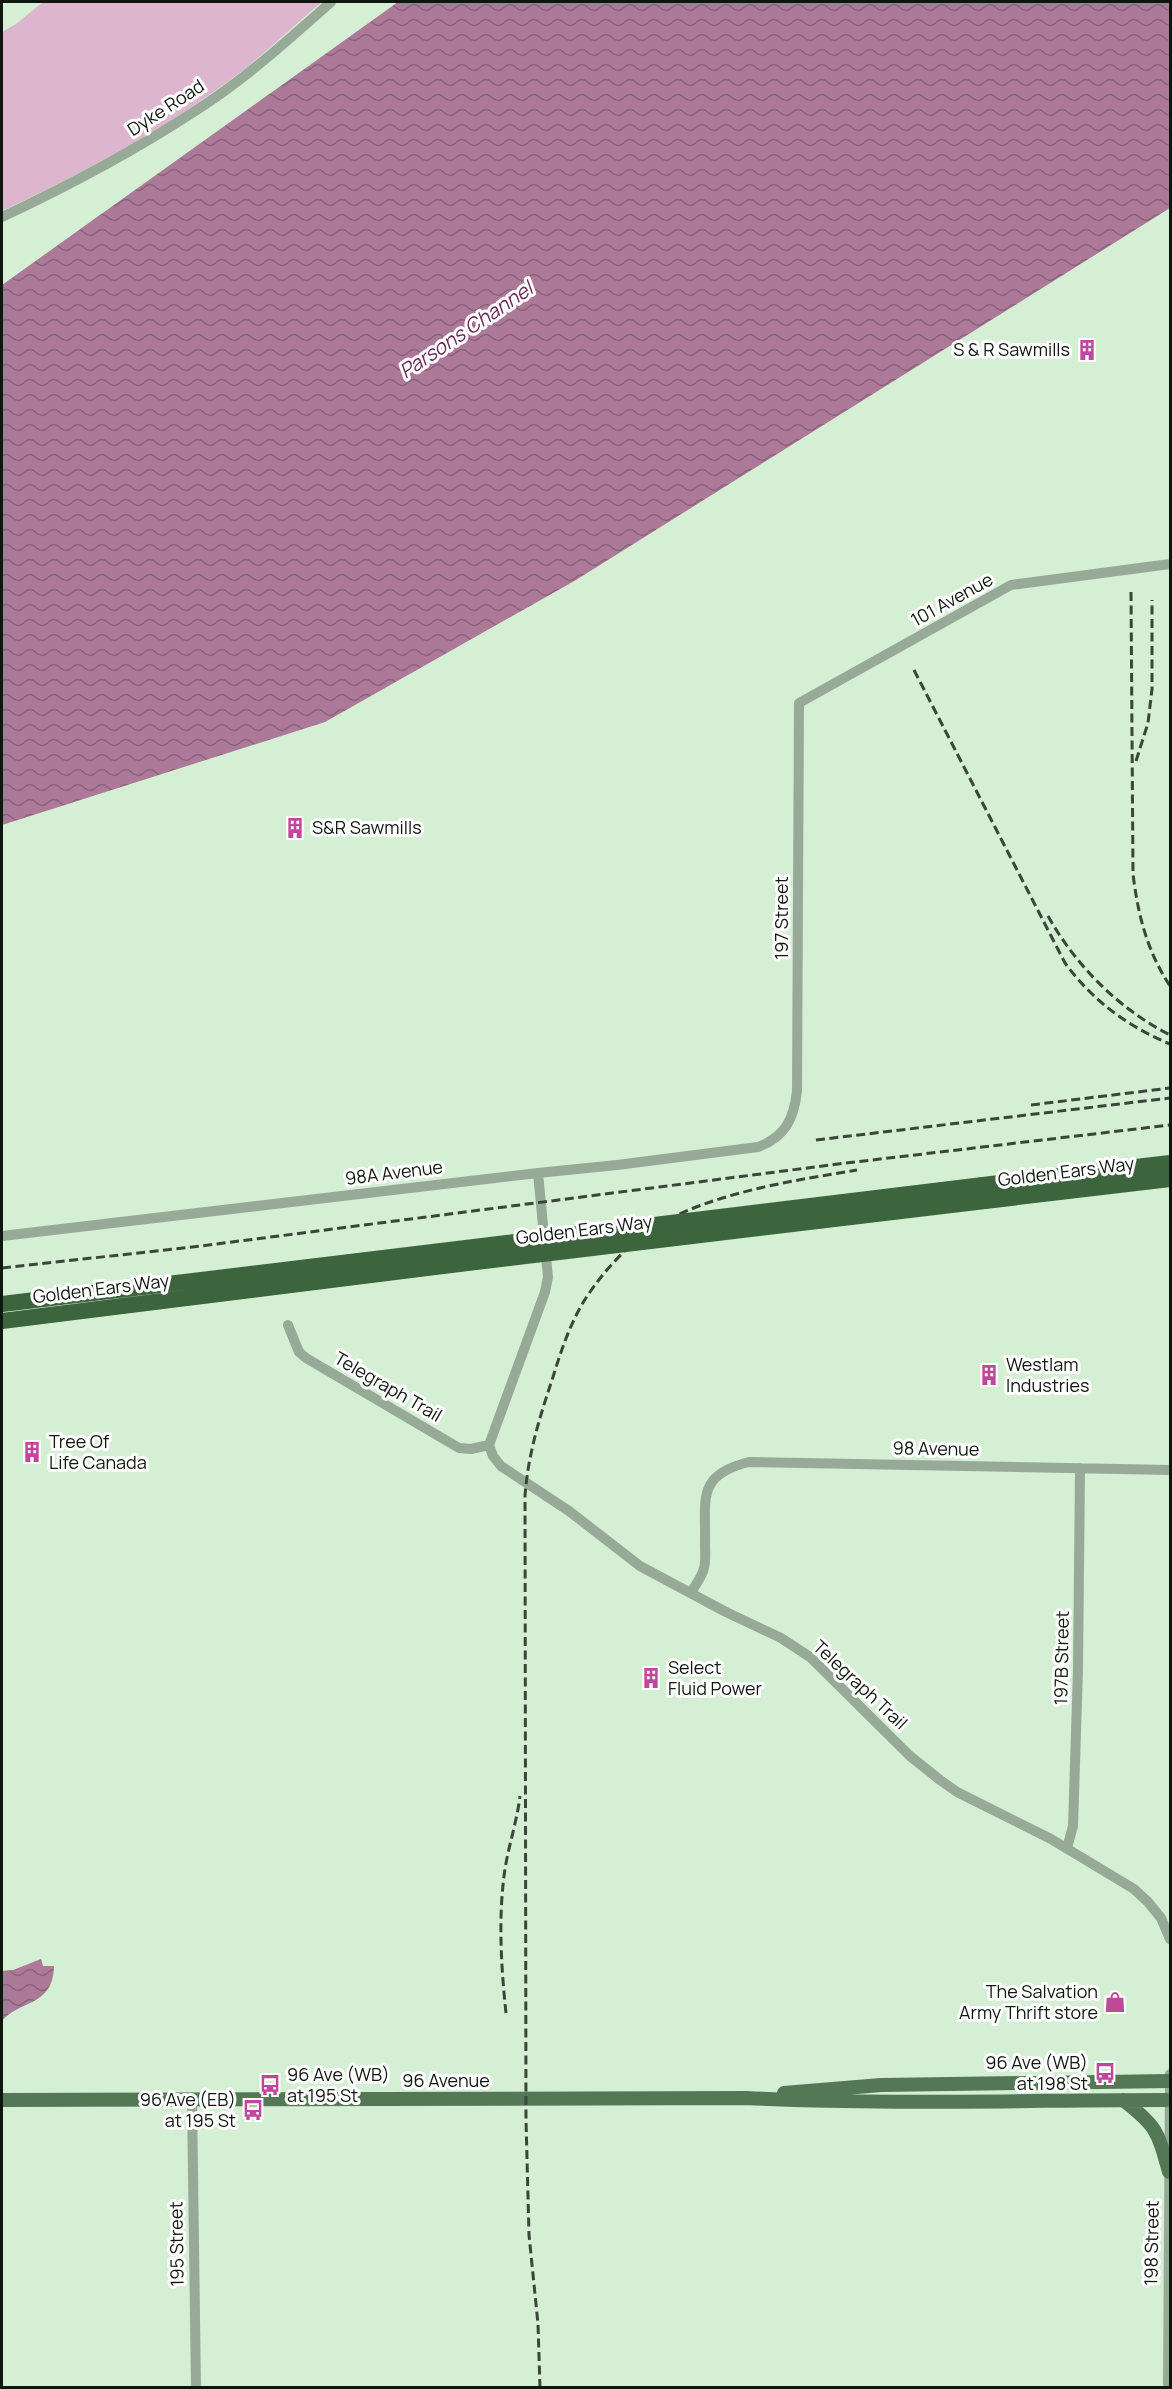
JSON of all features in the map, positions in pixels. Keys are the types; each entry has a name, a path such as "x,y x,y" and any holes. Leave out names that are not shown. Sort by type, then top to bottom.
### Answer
{"highway":[{"name":"Golden Ears Way","path":"2,1321 442,1259 984,1193 1170,1163"},
{"name":"Golden Ears Way","path":"984,1193 1170,1179"},
{"name":"Golden Ears Way","path":"2,1304 442,1259"}],"main road":[{"name":"96 Avenue","path":"746,2098 807,2090 881,2085 1170,2079"},
{"name":"96 Avenue","path":"2,2100 746,2098 881,2102 1170,2100"},
{"path":"1124,2100 1144,2116 1158,2134 1169,2172"}],"street":[{"name":"Dyke Road","path":"2,217 131,150 197,110 244,75 331,2"},
{"name":"101 Avenue","path":"799,703 1011,585 1170,564"},
{"name":"197 Street","path":"785,1130 793,1118 797,1091 799,703"},
{"name":"98A Avenue","path":"2,1236 759,1147 778,1138 785,1130"},
{"path":"489,1445 545,1292 548,1276 537,1173"},
{"name":"Telegraph Trail","path":"288,1325 298,1352 316,1364 459,1448 471,1449 489,1445 493,1456 501,1466 568,1511 640,1566 724,1611 781,1638 810,1657 910,1756 957,1792 1067,1848 1121,1880 1148,1902 1161,1918 1170,1939"},
{"name":"98 Avenue","path":"691,1593 705,1567 708,1485 716,1476 733,1466 749,1462 1170,1470"},
{"name":"197B Street","path":"1067,1848 1074,1814 1080,1468"},
{"path":"1170,2079 1170,2100"},
{"name":"198 Street","path":"1168,2388 1170,2100"},
{"name":"195 Street","path":"192,2101 196,2388"}],"shaded area":[{"path":"43,2 322,2 242,71 156,130 64,181 2,211 2,32 16,24"}],"water":[{"name":"Parsons Channel","path":"398,2 1170,2 1170,208 576,580 325,722 2,825 2,285"},
{"path":"41,1959 43,1966 54,1966 48,1989 35,2001 18,2009 2,2021 2,1971 13,1970"}],"railway":[{"path":"1131,592 1133,874 1145,932 1155,960 1170,986"},
{"path":"1136,761 1148,723 1152,689 1152,600"},
{"path":"914,670 1065,963 1099,1001 1139,1029 1170,1044"},
{"path":"1048,916 1072,952 1100,984 1133,1012 1170,1035"},
{"path":"1031,1105 1170,1088"},
{"path":"816,1140 1170,1098"},
{"path":"2,1268 201,1246 838,1164 1170,1125"},
{"path":"540,2388 538,2324 529,2235 526,2120 525,1496 535,1435 570,1328 579,1310 609,1267 641,1237 685,1212 733,1195 758,1188 857,1170"},
{"path":"506,2013 502,1959 502,1905 505,1869 520,1796"}],"place":[{"name":"S & R Sawmills","path":"1087,350"},
{"name":"S&R Sawmills","path":"295,828"},
{"name":"Westlam Industries","path":"989,1375"},
{"name":"Tree Of Life Canada","path":"32,1452"},
{"name":"Select Fluid Power","path":"651,1678"},
{"name":"The Salvation Army Thrift store","path":"1115,2002"},
{"name":"96 Ave (WB) at 198 St","path":"1105,2073"},
{"name":"96 Ave (WB) at 195 St","path":"270,2085"},
{"name":"96 Ave (EB) at 195 St","path":"253,2110"}]}
